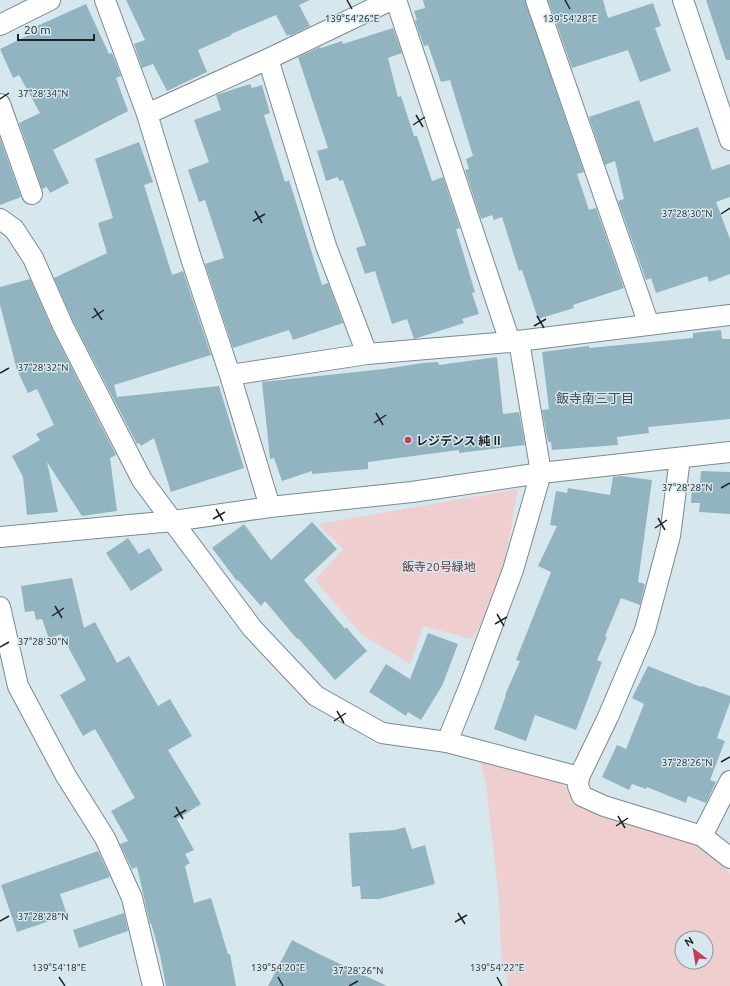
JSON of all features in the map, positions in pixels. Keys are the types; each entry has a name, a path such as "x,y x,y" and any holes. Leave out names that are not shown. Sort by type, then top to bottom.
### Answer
{"street":[{"path":"0,25 50,0"},
{"path":"105,0 147,114 191,258 230,375 270,507"},
{"path":"147,114 268,59 391,0"},
{"path":"396,0 514,341 541,473 512,570 470,685 447,742"},
{"path":"536,0 649,325"},
{"path":"683,0 730,140"},
{"path":"268,59 326,246 367,354"},
{"path":"0,104 32,194"},
{"path":"0,219 14,229 33,258 62,326 142,480 252,628 316,696 382,733 447,742 579,777"},
{"path":"230,375 367,354 514,341 730,316"},
{"path":"0,537 172,521 270,507 412,492 541,473 730,452"},
{"path":"680,458 670,536 645,630 608,717 579,777 578,786 582,796 604,806 702,836 730,858"},
{"path":"0,607 18,686 66,776 105,838 132,898 153,986"},
{"path":"702,836 730,781"}],"green space":[{"name":"飯寺20号緑地","path":"518,489 500,581 484,621 471,639 423,626 410,664 361,634 315,580 343,549 318,524"},
{"path":"479,758 562,782 574,799 691,842 730,873 730,986 508,986 501,953 499,900 486,784"}],"building":[{"path":"126,0 310,0 299,5 310,26 287,36 276,15 231,34 232,35 198,50 207,72 167,91 153,64 142,68 134,44 145,40"},
{"path":"423,0 525,0 584,172 577,174 589,210 596,208 624,288 573,305 574,308 538,319 522,270 519,271 502,217 494,220 492,215 481,219 465,170 469,169 466,159 473,156 450,80 441,82 428,45 424,46 415,21 417,20 414,11 425,8"},
{"path":"548,0 603,0 608,18 653,3 661,26 655,28 671,71 640,82 628,50 572,68"},
{"path":"706,0 730,0 730,60 726,60"},
{"path":"86,4 109,54 112,53 121,76 116,78 128,111 53,150 69,183 50,193 47,187 42,189 19,123 40,113 19,75 13,78 0,49 39,30 37,26"},
{"path":"393,28 402,53 388,58 398,97 401,96 414,136 417,136 432,181 443,177 460,228 456,229 475,292 472,293 479,314 462,319 464,323 414,339 407,319 392,324 375,271 365,274 356,248 366,245 343,180 339,181 338,177 326,181 317,151 328,148 298,57 320,47 321,48 342,41 343,44"},
{"path":"250,84 252,88 262,85 270,113 264,115 285,182 289,180 322,285 328,283 343,323 293,340 289,330 233,348 205,264 224,258 205,200 199,202 188,170 209,162 194,120 221,110 216,95"},
{"path":"639,100 654,142 698,127 712,170 730,164 730,197 716,202 730,239 730,274 709,282 707,276 656,293 651,278 646,280 618,201 624,199 615,161 605,165 589,117"},
{"path":"0,138 21,197 0,205"},
{"path":"139,142 153,182 144,185 172,275 183,271 211,355 114,385 117,397 219,386 244,468 171,492 154,438 141,446 139,443 137,444 73,321 54,278 107,253 98,223 113,218 95,159"},
{"path":"30,279 53,331 116,455 110,458 117,511 82,516 47,462 58,512 27,515 23,477 12,456 40,440 36,434 54,425 37,389 28,393 17,370 0,305 0,287"},
{"path":"721,330 722,339 730,339 730,419 648,427 649,433 617,437 618,445 552,450 551,442 548,442 542,410 549,409 542,352 589,346 589,348 693,338 693,333"},
{"path":"497,357 503,414 519,412 525,445 459,453 459,450 368,462 368,469 312,474 312,471 282,481 274,458 270,459 262,382 384,369 423,363 438,362 439,365"},
{"path":"701,471 730,472 730,514 699,512 700,503 691,503 692,484 700,484"},
{"path":"621,476 652,480 638,582 645,584 640,605 621,598 605,636 607,637 597,660 602,662 576,730 535,715 526,741 494,729 505,695 520,661 516,660 551,572 538,566 557,526 550,525 556,491 567,493 568,488 610,495 613,477"},
{"path":"312,522 337,549 304,580 345,629 346,627 367,651 335,680 298,638 297,639 265,601 261,606 238,580 237,581 212,548 244,524 271,560"},
{"path":"128,538 139,554 149,548 163,570 131,591 106,553"},
{"path":"72,578 84,628 95,622 117,663 129,656 158,706 170,699 192,736 168,750 201,804 177,819 194,850 185,854 190,863 185,866 194,903 211,898 228,954 230,954 236,986 166,986 160,955 151,923 150,924 137,867 132,869 120,844 128,841 111,811 135,798 95,729 83,736 60,695 86,680 61,634 49,639 42,619 36,620 34,611 25,612 21,586"},
{"path":"428,633 458,644 442,686 421,720 408,712 406,716 369,692 386,664 410,679"},
{"path":"648,666 701,687 702,686 730,696 730,702 717,738 725,741 710,780 716,782 706,803 688,796 686,803 647,787 646,789 632,784 629,790 602,777 617,745 626,749 644,704 632,698"},
{"path":"405,827 412,849 425,845 435,884 379,899 361,899 360,886 352,887 349,833 395,830"},
{"path":"98,851 110,877 60,894 67,915 17,932 1,885"},
{"path":"124,913 128,931 79,948 73,930"},
{"path":"292,940 321,955 387,986 268,986"}],"place":[{"name":"レジデンス 純 II","path":"408,440"}],"district":[{"name":"飯寺南三丁目","path":"595,398"}]}
